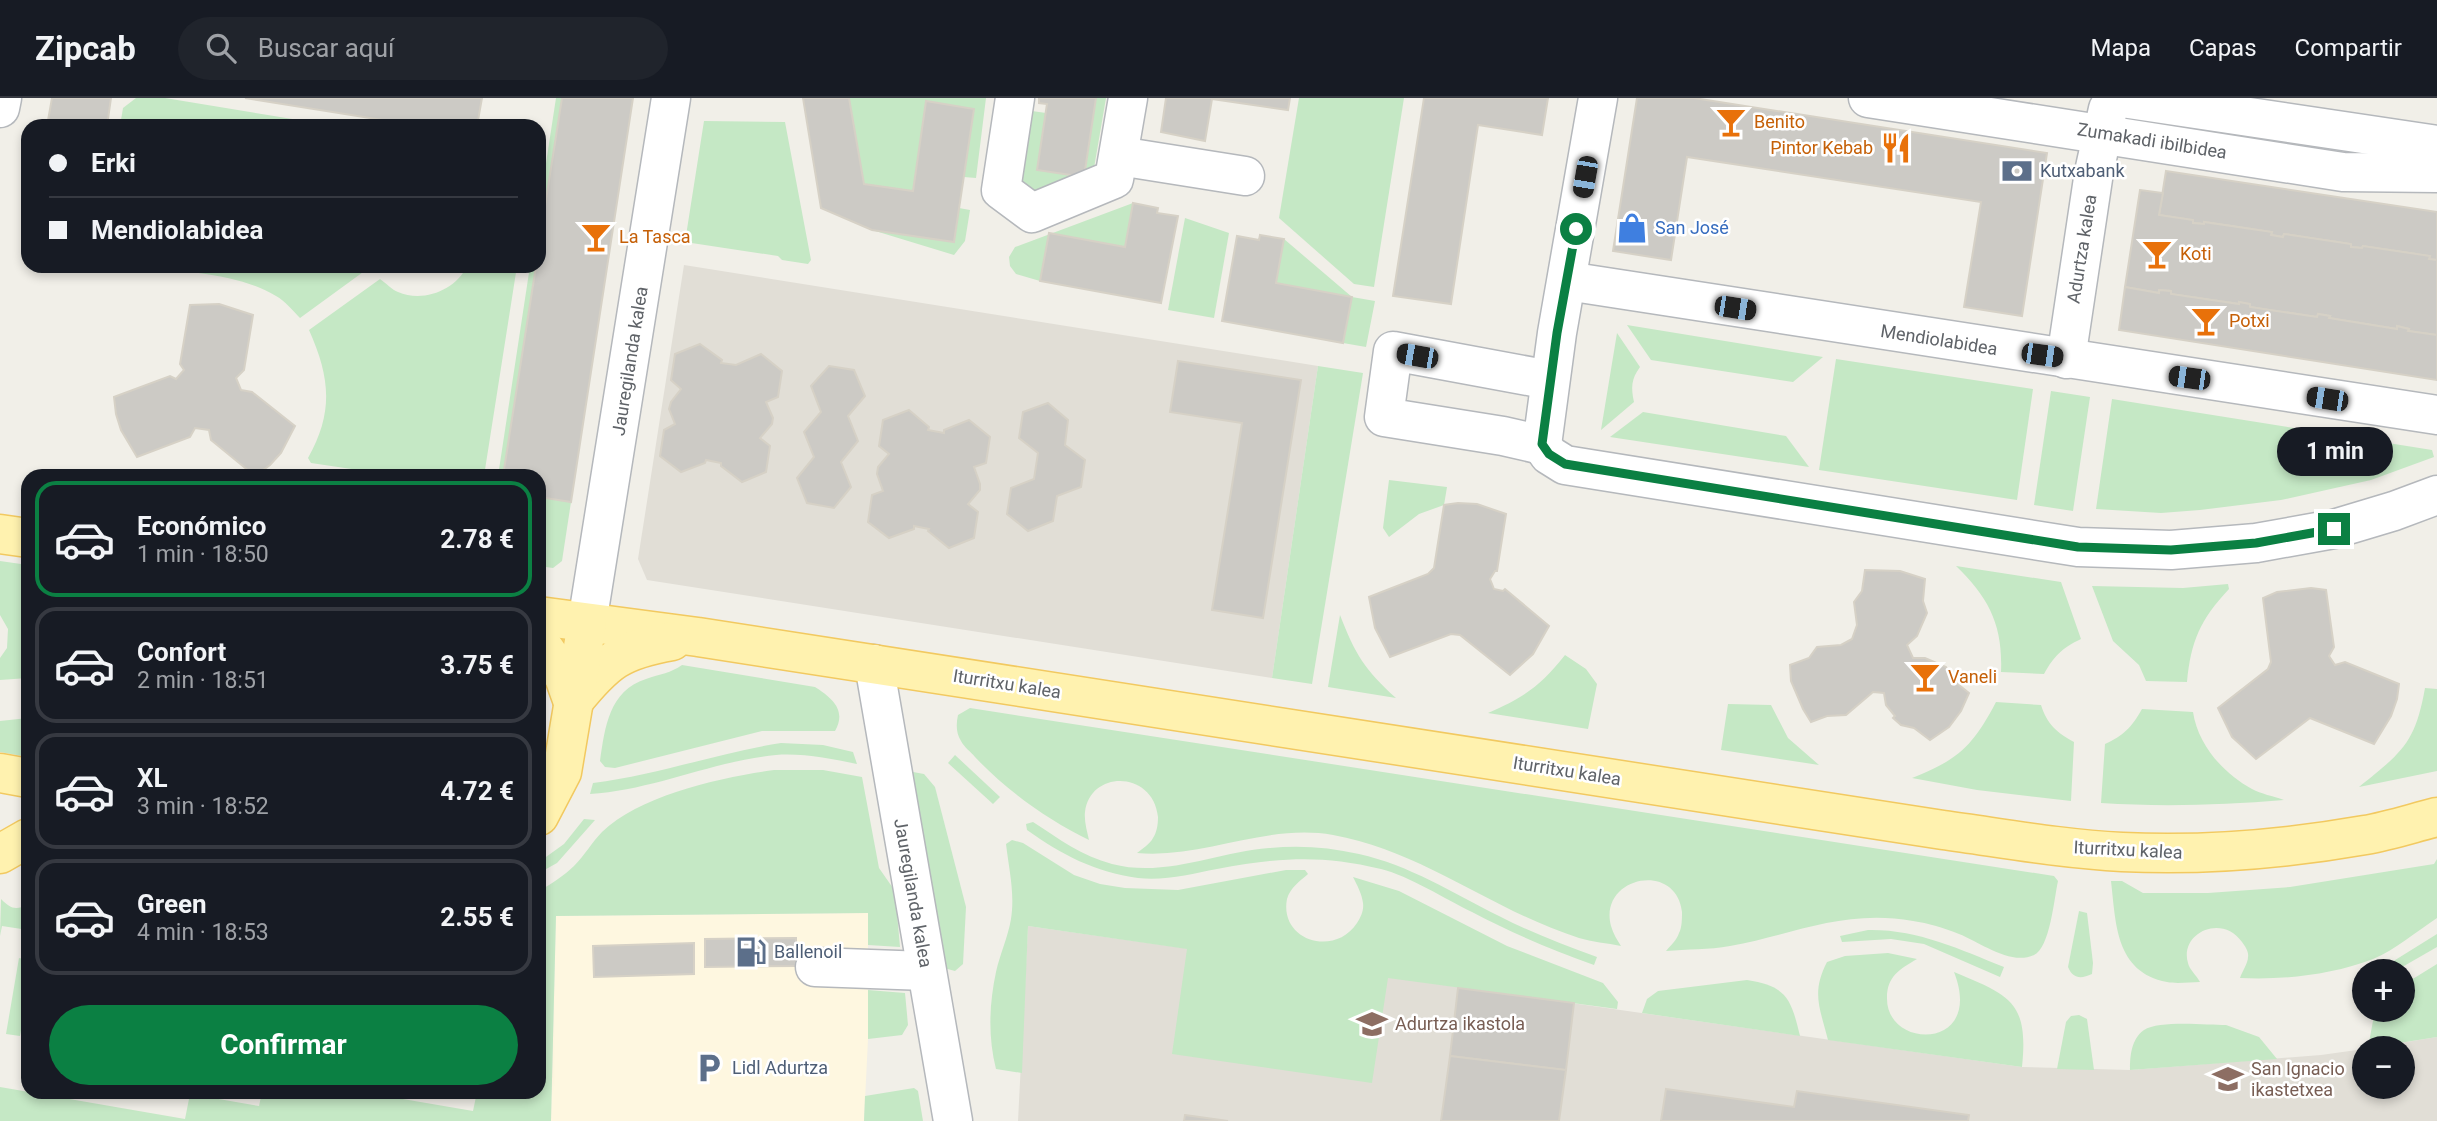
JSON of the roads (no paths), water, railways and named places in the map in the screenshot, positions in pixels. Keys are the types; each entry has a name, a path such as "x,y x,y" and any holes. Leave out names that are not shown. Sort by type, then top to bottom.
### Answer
{"main road":[{"path":"0,534 21,537"},
{"name":"Iturritxu kalea","path":"546,617 698,637 1943,830 2122,852 2209,853 2274,848 2367,835 2437,817"},
{"path":"546,803 562,772 587,623"},
{"name":"Iturritxu kalea","path":"573,702 601,669 631,649 698,637"},
{"path":"546,651 564,677 573,702"},
{"path":"0,773 21,777"},
{"path":"0,854 21,842"}],"street":[{"path":"0,108 2,98"},
{"name":"Jauregilanda kalea","path":"587,623 671,98"},
{"path":"1015,98 1001,190 1032,212 1114,179 1128,98"},
{"path":"1553,454 1550,380 1598,98"},
{"name":"Zumakadi ibilbidea","path":"1868,98 2106,116 2270,160 2343,172 2437,173"},
{"path":"2122,98 2278,109 2437,145"},
{"path":"2270,160 2278,109"},
{"name":"Adurtza kalea","path":"2066,359 2094,172 2106,116"},
{"path":"1119,156 1245,176"},
{"name":"Mendiolabidea","path":"1567,281 2437,415"},
{"path":"1550,380 1393,351 1384,417 1503,436 1553,454 2078,547 2171,550 2256,543 2334,529 2437,495"},
{"name":"Jauregilanda kalea","path":"874,664 953,1121"},
{"path":"815,967 926,971"}],"place":[{"name":"Benito","path":"1731,122"},
{"name":"Pintor Kebab","path":"1896,148"},
{"name":"Kutxabank","path":"2017,171"},
{"name":"San José","path":"1632,228"},
{"name":"La Tasca","path":"596,237"},
{"name":"Koti","path":"2157,254"},
{"name":"Potxi","path":"2206,321"},
{"name":"Vaneli","path":"1925,677"},
{"name":"Ballenoil","path":"751,952"},
{"name":"Adurtza ikastola","path":"1372,1024"},
{"name":"Lidl Adurtza","path":"709,1068"},
{"name":"San Ignacio ikastetxea","path":"2228,1079"}]}
